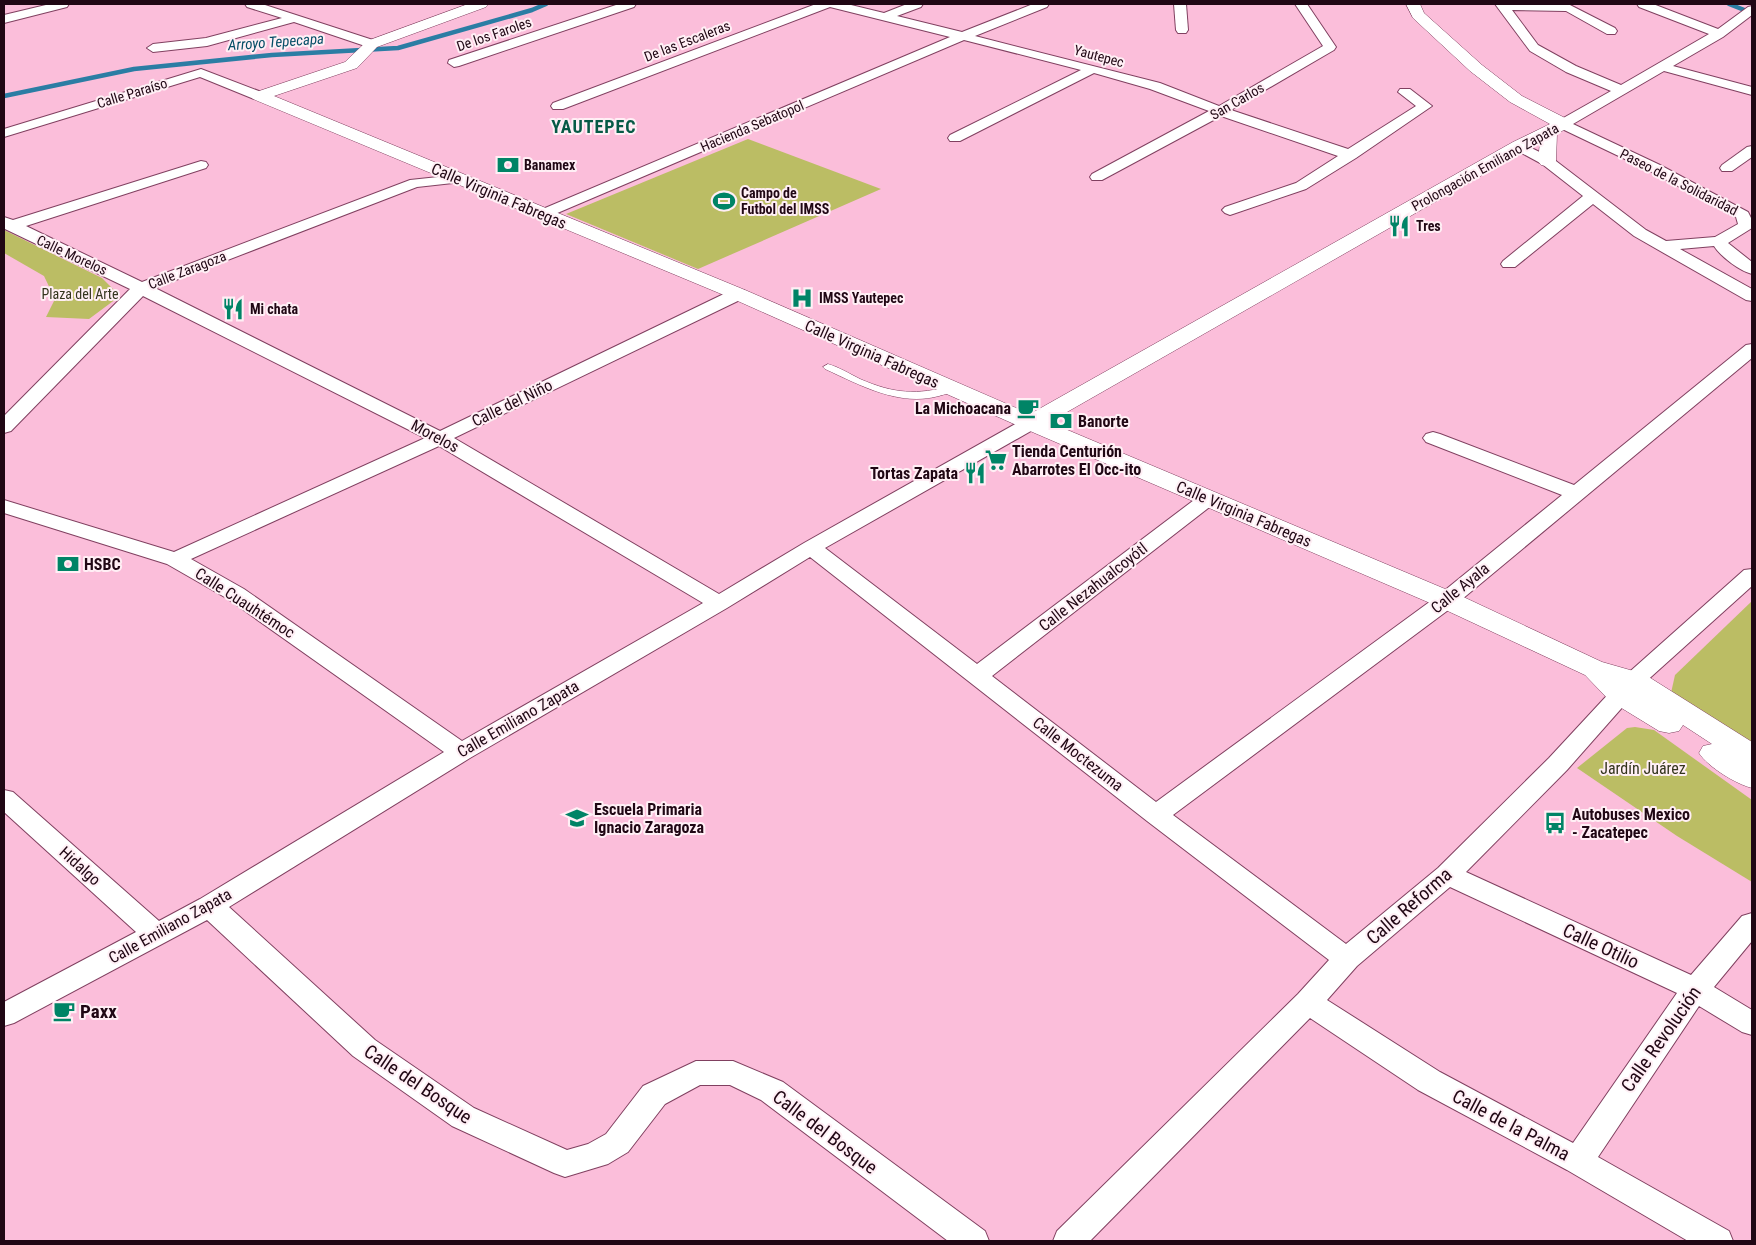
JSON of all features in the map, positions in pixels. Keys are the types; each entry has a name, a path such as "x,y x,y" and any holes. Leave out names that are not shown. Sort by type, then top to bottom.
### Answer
{"main road":[{"path":"259,96 351,65 366,50 481,4"},
{"path":"1413,4 1418,15 1476,68 1556,128 1547,161"},
{"name":"Calle Virginia Fabregas","path":"259,96 738,294 952,389 1446,600 1592,668 1627,687"},
{"name":"Prolongación Emiliano Zapata","path":"1031,423 1520,146 1556,128"},
{"path":"1627,687 1752,756"},
{"path":"1627,687 1672,726 1752,778"}],"street":[{"path":"4,19 63,4"},
{"path":"251,4 366,50"},
{"name":"De los Faroles","path":"454,63 630,4"},
{"name":"De las Escaleras","path":"558,106 826,4"},
{"name":"Yautepec","path":"834,4 1155,86 1220,111 1351,155"},
{"path":"884,17 917,4"},
{"name":"Hacienda Sebatopol","path":"543,214 1043,4"},
{"path":"1180,4 1182,30"},
{"name":"San Carlos","path":"1097,177 1220,111 1330,47 1300,4"},
{"path":"1643,4 1720,34"},
{"path":"1502,5 1568,8 1611,31"},
{"path":"1502,5 1534,48 1571,69 1621,90"},
{"name":"Prolongación Emiliano Zapata","path":"1556,128 1720,34 1747,14"},
{"path":"153,48 207,42 292,19"},
{"path":"1663,67 1752,91"},
{"path":"955,138 1093,69"},
{"name":"Calle Paraíso","path":"4,132 201,73 259,96"},
{"path":"1230,210 1301,186 1425,106 1405,92"},
{"name":"Paseo de la Solidaridad","path":"1556,128 1655,168 1748,221 1719,241"},
{"path":"1520,146 1547,161 1592,197 1661,246 1752,296"},
{"path":"1727,168 1752,150"},
{"path":"7,224 201,165"},
{"name":"Calle Zaragoza","path":"415,183 434,168"},
{"name":"Calle Zaragoza","path":"4,427 141,288 415,183 457,178"},
{"path":"1509,264 1592,197"},
{"name":"Calle Morelos","path":"7,224 141,288"},
{"path":"1661,246 1719,241 1723,248 1752,269"},
{"name":"Morelos","path":"141,288 440,438 719,602"},
{"name":"Calle del Niño","path":"175,559 440,438 738,294"},
{"name":"Calle Ayala","path":"1156,815 1446,600 1752,349"},
{"name":"Calle Emiliano Zapata","path":"4,1014 210,906 461,752 811,547 1031,423"},
{"path":"1433,438 1575,493"},
{"name":"Calle Nezahualcoyótl","path":"978,675 1209,498"},
{"name":"Calle Cuauhtémoc","path":"4,506 175,559 236,594 461,752"},
{"name":"Calle Moctezuma","path":"811,547 1156,815 1347,959"},
{"name":"Calle Reforma","path":"1069,1241 1308,1002 1347,959 1447,875 1558,764 1627,687 1752,575"},
{"name":"Hidalgo","path":"4,798 157,935"},
{"name":"Calle Otilio","path":"1447,875 1695,989 1752,1024"},
{"name":"Calle del Bosque","path":"210,906 364,1048 463,1117 565,1164 597,1155 617,1143 654,1094 696,1073 733,1073 772,1090 973,1241"},
{"name":"Calle Revolución","path":"1578,1161 1695,989 1752,923"},
{"name":"Calle de la Palma","path":"1308,1002 1429,1081 1578,1161 1717,1241"}],"lane":[{"path":"828,367 887,393 914,398 934,396 952,389"}],"green space":[{"name":"Campo de Futbol del IMSS","path":"748,139 881,189 698,269 566,214"},
{"name":"Plaza del Arte","path":"4,230 102,278 120,296 89,319 46,317 55,299 44,276 4,253"},
{"path":"1752,601 1752,756 1692,717 1671,693 1675,675"},
{"name":"Jardín Juárez","path":"1635,727 1654,730 1752,800 1752,882 1677,836 1577,768 1627,728"}],"waterway":[{"name":"Arroyo Tepecapa","path":"4,96 134,69 272,55 398,48 532,10 546,4"},
{"name":"Arroyo Tepecapa","path":"1729,4 1752,13"}],"place":[{"name":"Banamex","path":"508,165"},
{"name":"Campo de Futbol del IMSS","path":"724,201"},
{"name":"Tres","path":"1399,226"},
{"name":"IMSS Yautepec","path":"802,298"},
{"name":"Mi chata","path":"233,309"},
{"name":"La Michoacana","path":"1028,408"},
{"name":"Banorte","path":"1061,421"},
{"name":"Tienda Centurión Abarrotes El Occ-ito","path":"996,460"},
{"name":"Tortas Zapata","path":"975,473"},
{"name":"HSBC","path":"68,564"},
{"name":"Escuela Primaria Ignacio Zaragoza","path":"577,818"},
{"name":"Autobuses Mexico - Zacatepec","path":"1555,823"},
{"name":"Paxx","path":"64,1011"}],"district":[{"name":"YAUTEPEC","path":"594,126"}]}
